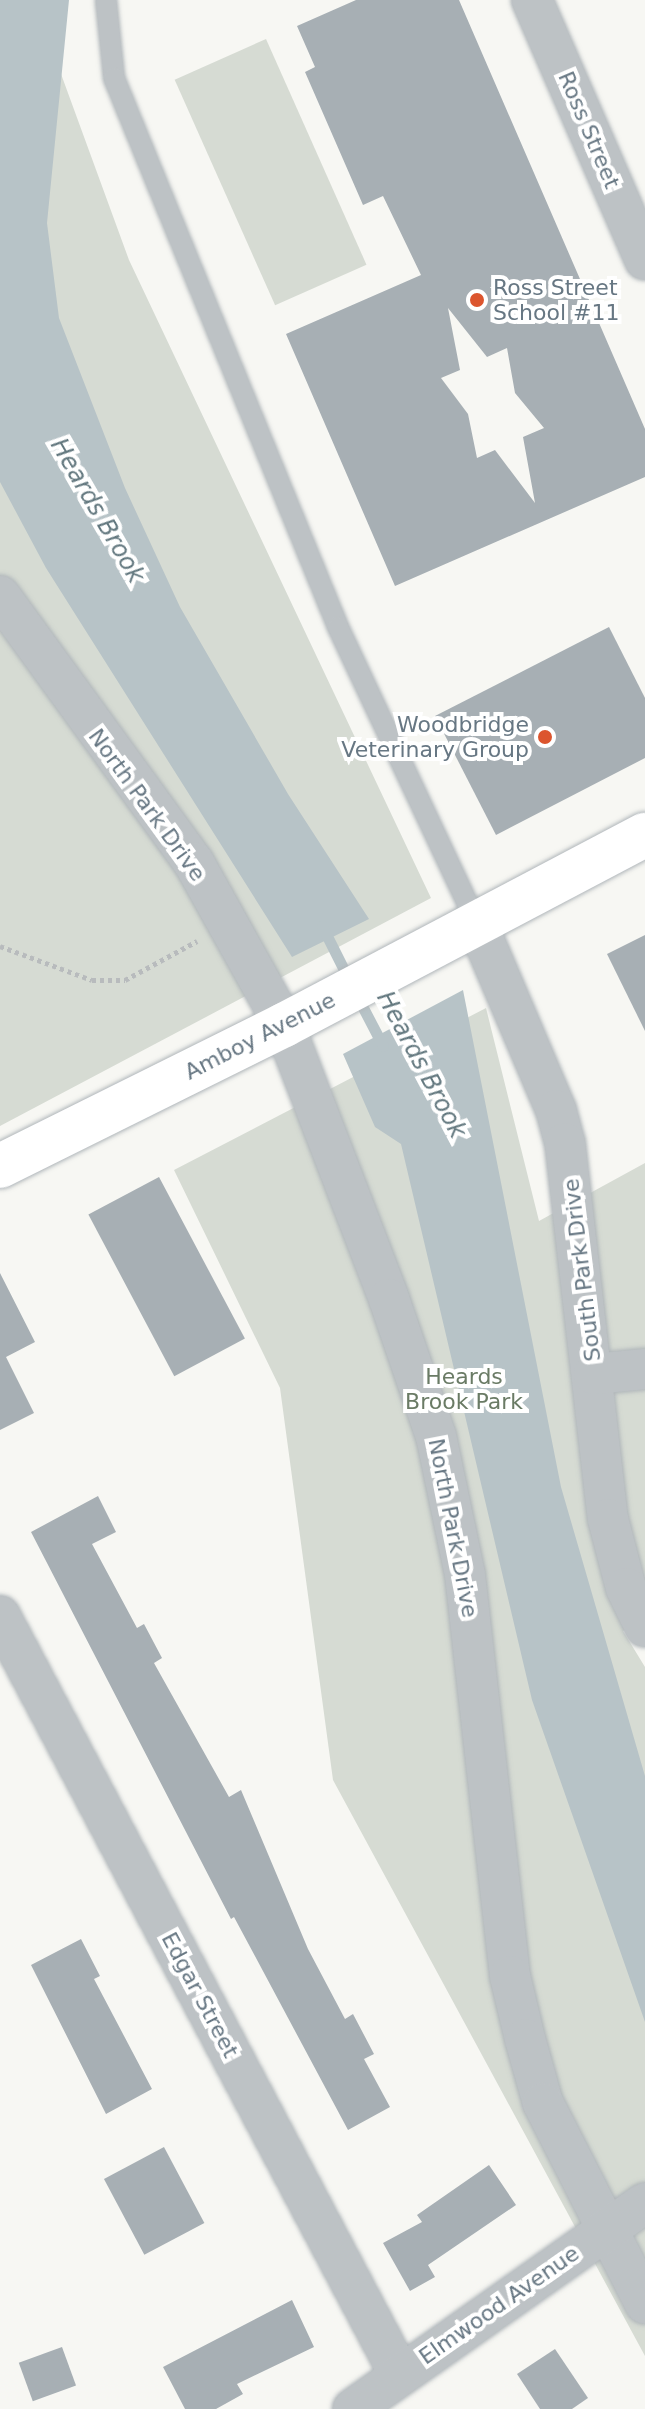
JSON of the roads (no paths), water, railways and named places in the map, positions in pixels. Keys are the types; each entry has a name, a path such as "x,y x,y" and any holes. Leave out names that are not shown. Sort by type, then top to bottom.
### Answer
{"main road":[{"name":"Amboy Avenue","path":"0,1166 302,1016 645,835"}],"street":[{"name":"Ross Street","path":"532,0 645,260"},
{"name":"North Park Drive","path":"0,596 194,863 226,926 302,1016 436,1436 476,1643 510,1976 543,2103 645,2303"},
{"name":"South Park Drive","path":"477,924 565,1143 594,1374 608,1519 626,1588 645,1627"},
{"path":"594,1374 645,1369"},
{"name":"Edgar Street","path":"0,1616 400,2375"},
{"name":"Elmwood Avenue","path":"353,2409 645,2203"}],"lane":[{"path":"106,0 114,78 357,673 477,924"}],"water":[{"path":"0,0 69,0 47,223 59,318 125,488 180,607 288,794 369,919 292,957 46,568 0,482"},
{"path":"463,990 561,1487 645,1776 645,2022 532,1700 401,1144 375,1127 343,1054"}],"waterway":[{"name":"Heards Brook","path":"322,926 350,982"},
{"name":"Heards Brook","path":"358,998 383,1046"}],"place":[{"name":"Ross Street School #11","path":"477,300"},
{"name":"Woodbridge Veterinary Group","path":"545,737"}],"park label":[{"name":"Heards Brook Park","path":"464,1388"}]}
